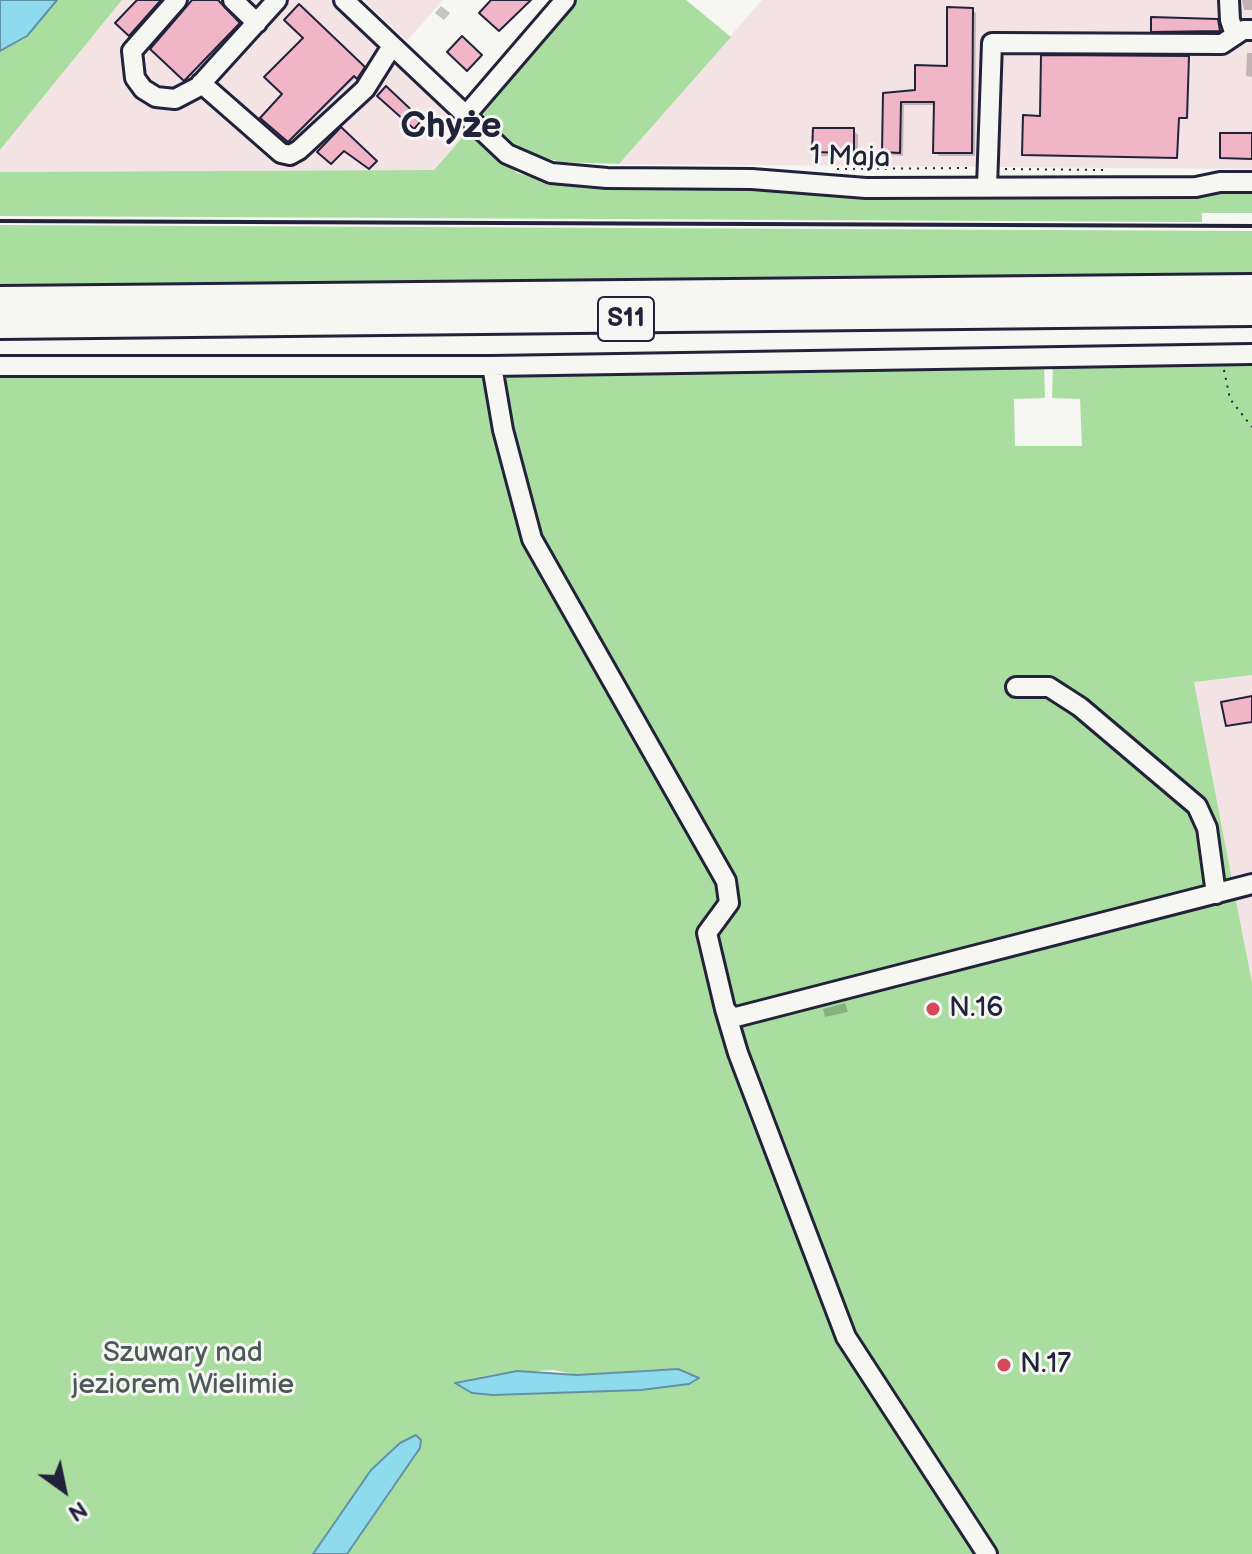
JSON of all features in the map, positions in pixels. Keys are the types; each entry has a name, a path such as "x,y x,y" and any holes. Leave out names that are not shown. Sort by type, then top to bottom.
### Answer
{"highway":[{"name":"S11","path":"0,300 1252,288"},
{"name":"S11","path":"0,325 1252,312"}],"street":[{"path":"177,0 136,43 131,63 135,78 143,89 156,97 175,99 201,83 277,0"},
{"path":"233,0 257,23"},
{"name":"1 Maja","path":"344,0 466,115 522,163 572,177 752,179 866,188 988,177 1196,187 1220,182 1252,182"},
{"path":"466,115 565,0"},
{"path":"988,177 992,43 1222,44 1244,33 1230,20 1229,0"},
{"path":"201,83 281,153 290,155 365,89 392,46"},
{"path":"0,366 492,366 1252,354"},
{"path":"492,366 503,430 532,539 726,881 729,903 707,933 725,1009 738,1053 846,1337 987,1554"},
{"path":"1016,687 1049,687 1080,707 1197,806 1207,828 1216,894"},
{"path":"725,1009 736,1017 1252,884"}],"path":[{"path":"832,169 988,177 1110,170"},
{"path":"1223,353 1230,399 1252,427"}],"shaded area":[{"path":"122,0 333,0 469,130 434,170 0,172 0,150"},
{"path":"363,0 443,0 407,41"},
{"path":"762,0 1252,0 1252,169 619,164"},
{"path":"1252,675 1252,983 1194,681"}],"green space":[{"path":"57,0 122,0 0,150 0,51 27,36"},
{"path":"576,0 686,0 731,37 619,164 561,162 535,155 516,146 482,113 482,108"},
{"path":"469,130 517,173 549,182 804,193 1194,197 1207,192 1252,189 1252,213 1202,213 1202,222 0,216 0,172 434,170"},
{"path":"0,225 1252,231 1252,276 0,288"},
{"name":"Szuwary nad jeziorem Wielimie","path":"1044,362 1045,398 1014,399 1015,446 1082,446 1080,399 1052,398 1053,362 1252,363 1252,675 1194,682 1252,983 1252,1554 0,1554 0,374 317,378","holes":["658,1369 698,1378 689,1384 641,1390 493,1395 472,1393 456,1382 495,1374 553,1370 577,1375"]}],"water":[{"path":"0,0 57,0 27,36 0,51"},
{"path":"678,1369 699,1378 689,1384 641,1390 493,1395 472,1393 455,1383 517,1371 577,1375"},
{"path":"416,1435 421,1440 420,1448 347,1554 313,1554 371,1470 400,1443"}],"building":[{"path":"137,0 161,0 129,36 115,23"},
{"path":"192,0 218,0 240,23 184,81 150,49"},
{"path":"491,0 531,0 499,31 479,13"},
{"path":"299,4 365,67 357,79 354,76 288,142 260,118 282,94 264,77 303,38 284,20"},
{"path":"947,7 973,8 972,153 933,153 934,102 901,102 900,153 882,152 883,93 915,90 915,65 947,66"},
{"path":"1151,17 1218,19 1220,31 1151,32"},
{"path":"462,36 482,55 467,71 447,52"},
{"path":"1041,55 1189,56 1187,118 1179,118 1177,158 1022,155 1023,115 1040,116"},
{"path":"386,86 422,120 414,129 377,96"},
{"path":"341,127 377,161 369,169 344,151 331,164 317,152"},
{"path":"813,128 854,128 854,153 812,152"},
{"path":"1220,133 1252,133 1252,159 1220,158"},
{"path":"1252,696 1252,722 1226,726 1221,702"}],"railway":[{"path":"0,221 1252,226"}],"place":[{"name":"N.16","path":"933,1009"},
{"name":"N.17","path":"1004,1365"}],"district":[{"name":"Chyże","path":"451,128"}]}
